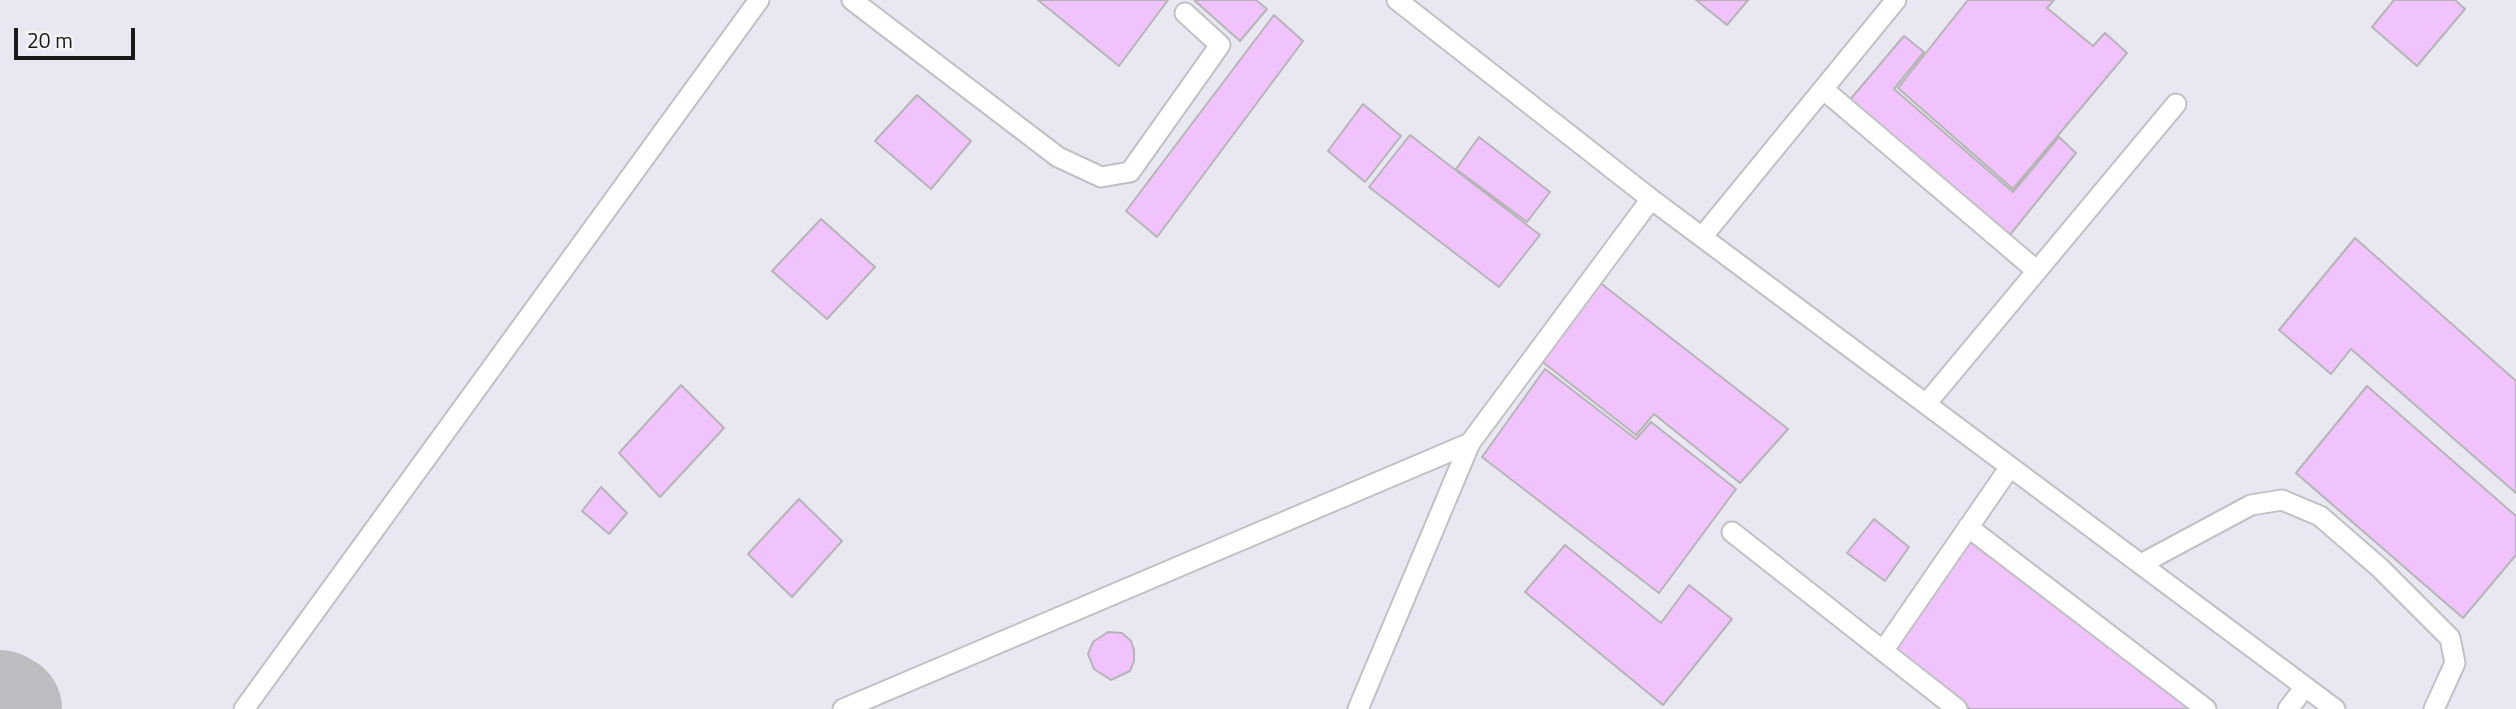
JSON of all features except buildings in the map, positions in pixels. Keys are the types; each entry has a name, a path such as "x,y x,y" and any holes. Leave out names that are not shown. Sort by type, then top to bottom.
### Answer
{"lane":[{"path":"244,709 760,0"},
{"path":"852,0 1058,157 1101,177 1130,172 1220,45 1185,13"},
{"path":"1397,0 1651,199 2335,709"},
{"path":"1702,237 1896,0"},
{"path":"1823,89 2037,271"},
{"path":"1926,404 2176,104"},
{"path":"1358,709 1470,443 1651,199"},
{"path":"843,709 1470,443"},
{"path":"1883,651 2010,467"},
{"path":"2141,564 2251,505 2282,500 2320,516 2381,568 2450,638 2455,663 2434,709"},
{"path":"1968,527 2206,709"},
{"path":"1732,532 1957,709"},
{"path":"2288,709 2305,687"}],"shaded area":[{"path":"0,0 2516,0 2516,709 0,709"}],"taxiway":[{"path":"0,705 7,709"}]}
